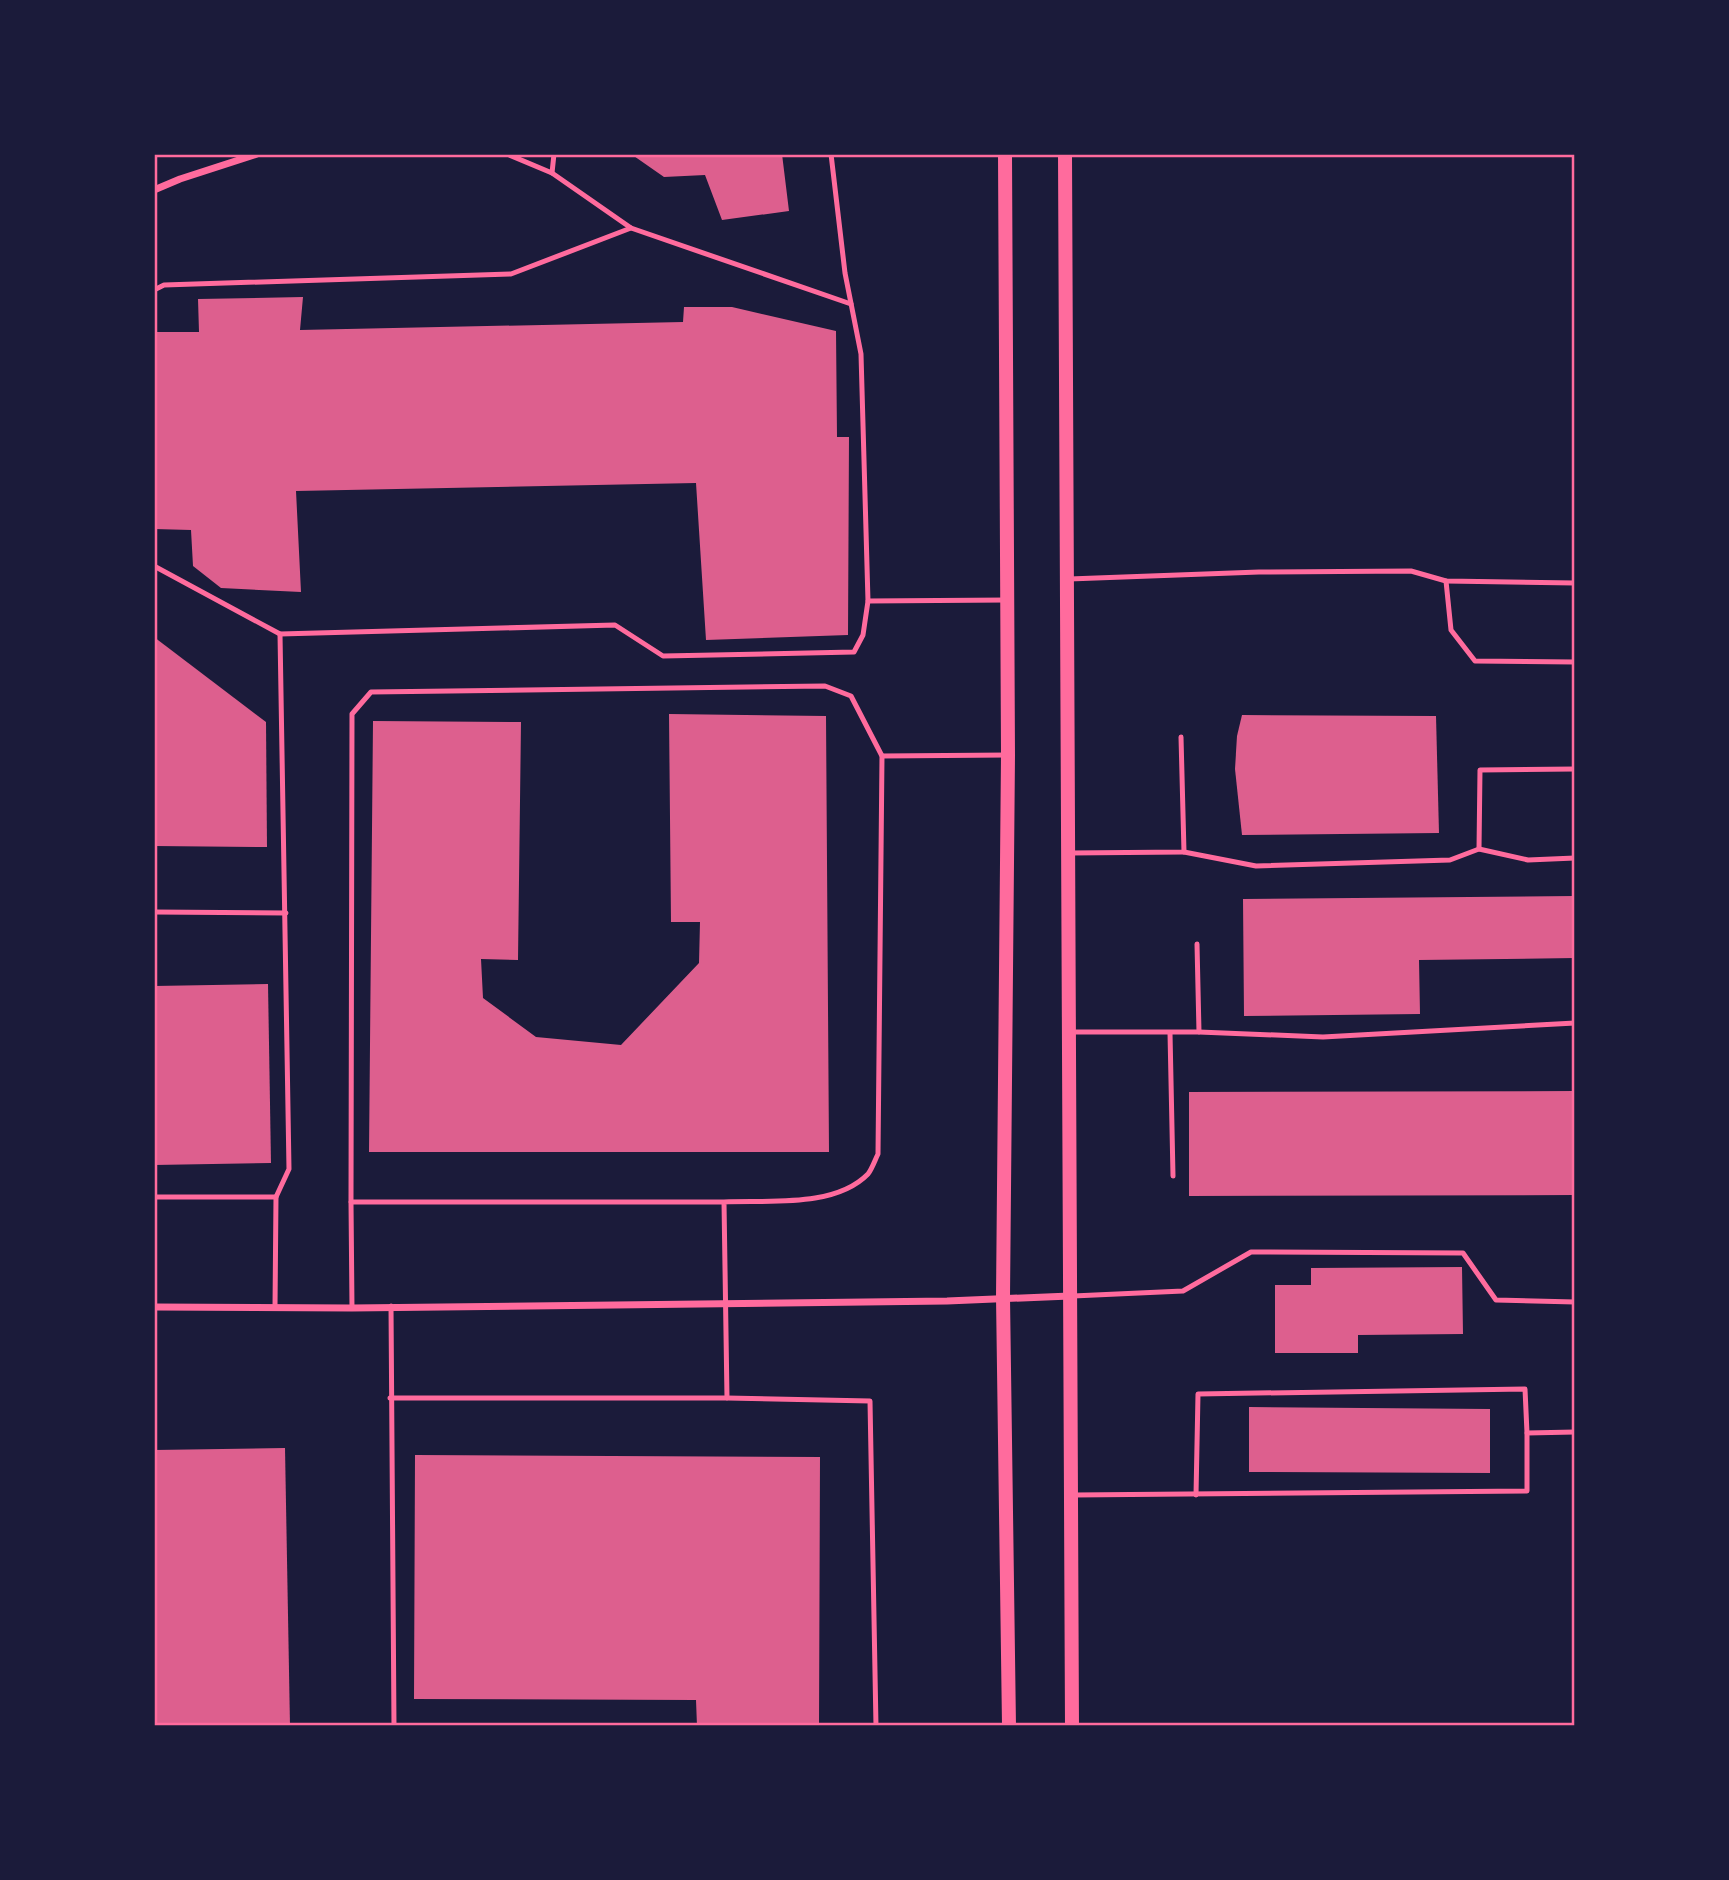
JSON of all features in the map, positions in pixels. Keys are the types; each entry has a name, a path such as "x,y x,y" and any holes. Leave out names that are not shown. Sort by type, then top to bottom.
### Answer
{"main road":[{"path":"1005,154 1008,755 1003,1297 1009,1726"},
{"path":"1065,154 1072,1726"}],"street":[{"path":"154,190 257,154"},
{"path":"154,1307 352,1308 947,1301 1070,1296"}],"lane":[{"path":"507,154 552,173 631,229 851,304"},
{"path":"552,173 554,154"},
{"path":"154,566 280,634 615,625 663,656 854,652 863,635 868,601 862,354 845,273 831,154"},
{"path":"1569,154 1575,154"},
{"path":"154,290 164,285 511,274 631,229"},
{"path":"1066,579 1259,572 1411,572 1446,581 1575,583"},
{"path":"1446,581 1451,629 1475,661 1575,662"},
{"path":"868,601 1007,600"},
{"path":"275,1307 276,1197 289,1169 280,634"},
{"path":"351,1202 724,1202 823,1198 850,1187 869,1172 878,1154 882,756 851,696 825,686 372,692 352,714 351,1202 352,1308"},
{"path":"1181,737 1184,852"},
{"path":"882,756 1008,755"},
{"path":"1479,849 1480,770 1575,769"},
{"path":"1067,853 1184,852 1256,866 1450,860 1479,849 1528,860 1575,858"},
{"path":"154,912 286,913"},
{"path":"1196,944 1199,1032"},
{"path":"1068,1032 1199,1032 1323,1037 1575,1023"},
{"path":"1170,1033 1172,1177"},
{"path":"154,1197 276,1197"},
{"path":"724,1202 727,1398"},
{"path":"1070,1296 1183,1291 1251,1252 1463,1253 1496,1300 1575,1302"},
{"path":"391,1307 394,1726"},
{"path":"1070,1495 1196,1495 1527,1491 1525,1389 1198,1394 1196,1495"},
{"path":"390,1398 727,1398 870,1401 876,1726"},
{"path":"1527,1433 1575,1432"}],"building":[{"path":"631,154 782,154 789,211 722,220 705,175 664,177"},
{"path":"303,297 300,330 683,322 684,307 732,307 836,331 837,437 849,437 848,635 706,640 696,483 296,491 301,592 221,588 193,566 191,530 154,529 154,332 199,332 198,299"},
{"path":"154,637 266,722 267,847 154,846"},
{"path":"669,714 826,716 829,1152 369,1152 373,721 521,722 518,960 481,959 483,998 536,1037 621,1045 699,963 700,922 671,922"},
{"path":"1242,715 1436,716 1439,833 1242,835 1235,769 1237,736"},
{"path":"1575,896 1575,958 1419,960 1420,1014 1244,1016 1243,899"},
{"path":"268,984 271,1163 154,1165 154,986"},
{"path":"1575,1091 1575,1195 1189,1196 1189,1092"},
{"path":"1462,1267 1463,1334 1358,1335 1358,1353 1275,1353 1275,1285 1311,1285 1311,1268"},
{"path":"1249,1407 1490,1409 1490,1473 1249,1472"},
{"path":"285,1448 290,1726 154,1726 154,1450"},
{"path":"415,1455 820,1457 819,1726 697,1726 696,1700 414,1699"}]}
